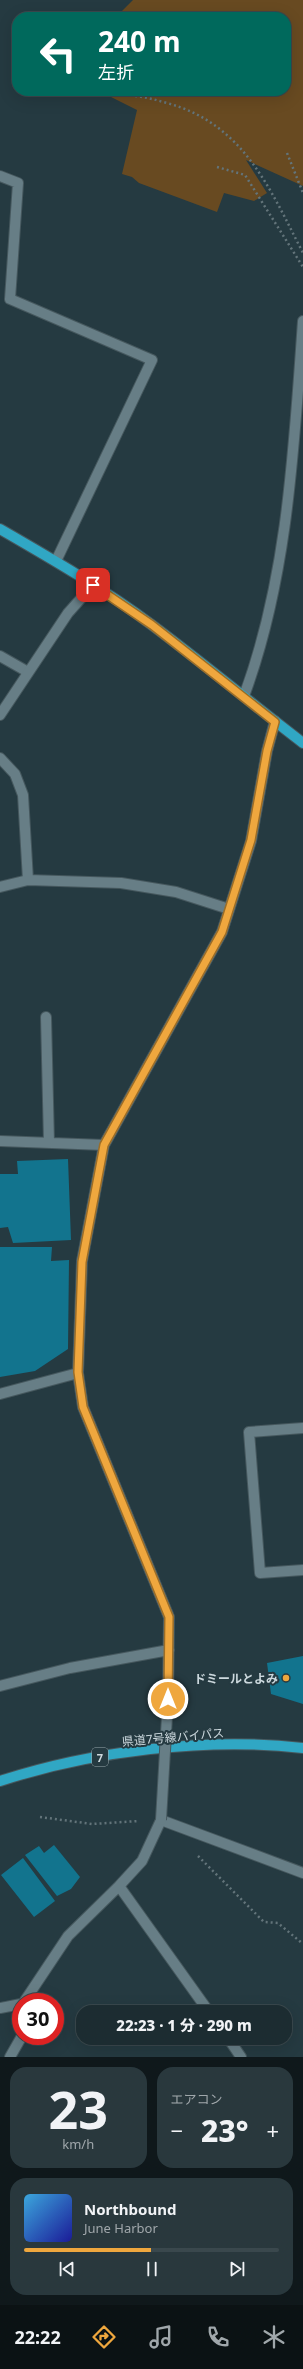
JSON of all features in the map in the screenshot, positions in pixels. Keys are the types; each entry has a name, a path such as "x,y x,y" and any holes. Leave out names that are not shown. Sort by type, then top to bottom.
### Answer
{"main road":[{"path":"0,529 56,561 152,625 303,743"},
{"name":"県道7号線バイパス","path":"0,1781 67,1763 143,1752 216,1745 258,1744 303,1748"}],"street":[{"path":"0,176 18,183 10,299 152,360 56,561"},
{"path":"244,696 252,674 271,600 291,487 303,321"},
{"path":"0,715 68,613 93,585"},
{"path":"0,656 28,672"},
{"path":"30,1993 68,1936 120,1886 142,1861 161,1820 168,1699 169,1617 83,1407 78,1372 82,1262 104,1145 222,932 251,840 267,751 275,722"},
{"path":"0,758 15,774 23,795 28,880"},
{"path":"0,887 28,880 121,883 176,892 229,909"},
{"path":"46,1017 49,1142"},
{"path":"0,1141 104,1145"},
{"path":"0,1394 78,1372"},
{"path":"303,1428 249,1432 260,1573 303,1570"},
{"path":"0,1686 70,1668 168,1650"},
{"path":"161,1820 303,1873"},
{"path":"120,1886 204,2005"},
{"path":"0,2008 12,2006"},
{"path":"10,2057 17,2045"},
{"path":"233,2045 241,2057"}],"path":[{"path":"135,96 175,105 200,115 226,133 263,177 303,253"},
{"path":"288,152 303,193"},
{"path":"217,167 245,175 303,267"},
{"path":"40,1817 92,1824 161,1820"},
{"path":"195,1853 264,1922 278,1923 303,1944"}],"shaded area":[{"path":"133,0 303,0 303,186 246,160 267,193 254,201 224,193 217,212 139,183 132,177 122,174 137,110 109,96 291,96 291,12 121,12"}],"building":[{"path":"68,1159 71,1240 13,1243 8,1227 0,1228 0,1174 18,1174 17,1161"},
{"path":"0,1247 52,1247 51,1261 69,1260 68,1349 35,1371 0,1377"},
{"name":"ドミールとよみ","path":"303,1656 303,1704 271,1694 267,1663"},
{"path":"54,1845 80,1877 71,1889 57,1896 25,1855 39,1846 44,1853"},
{"path":"23,1858 55,1901 34,1917 1,1875"}],"place":[{"name":"ドミールとよみ","path":"286,1678"}],"route":[{"path":"93,585 152,625 275,722 267,751 251,840 222,932 104,1145 82,1262 78,1372 83,1407 169,1617 168,1699"}]}
